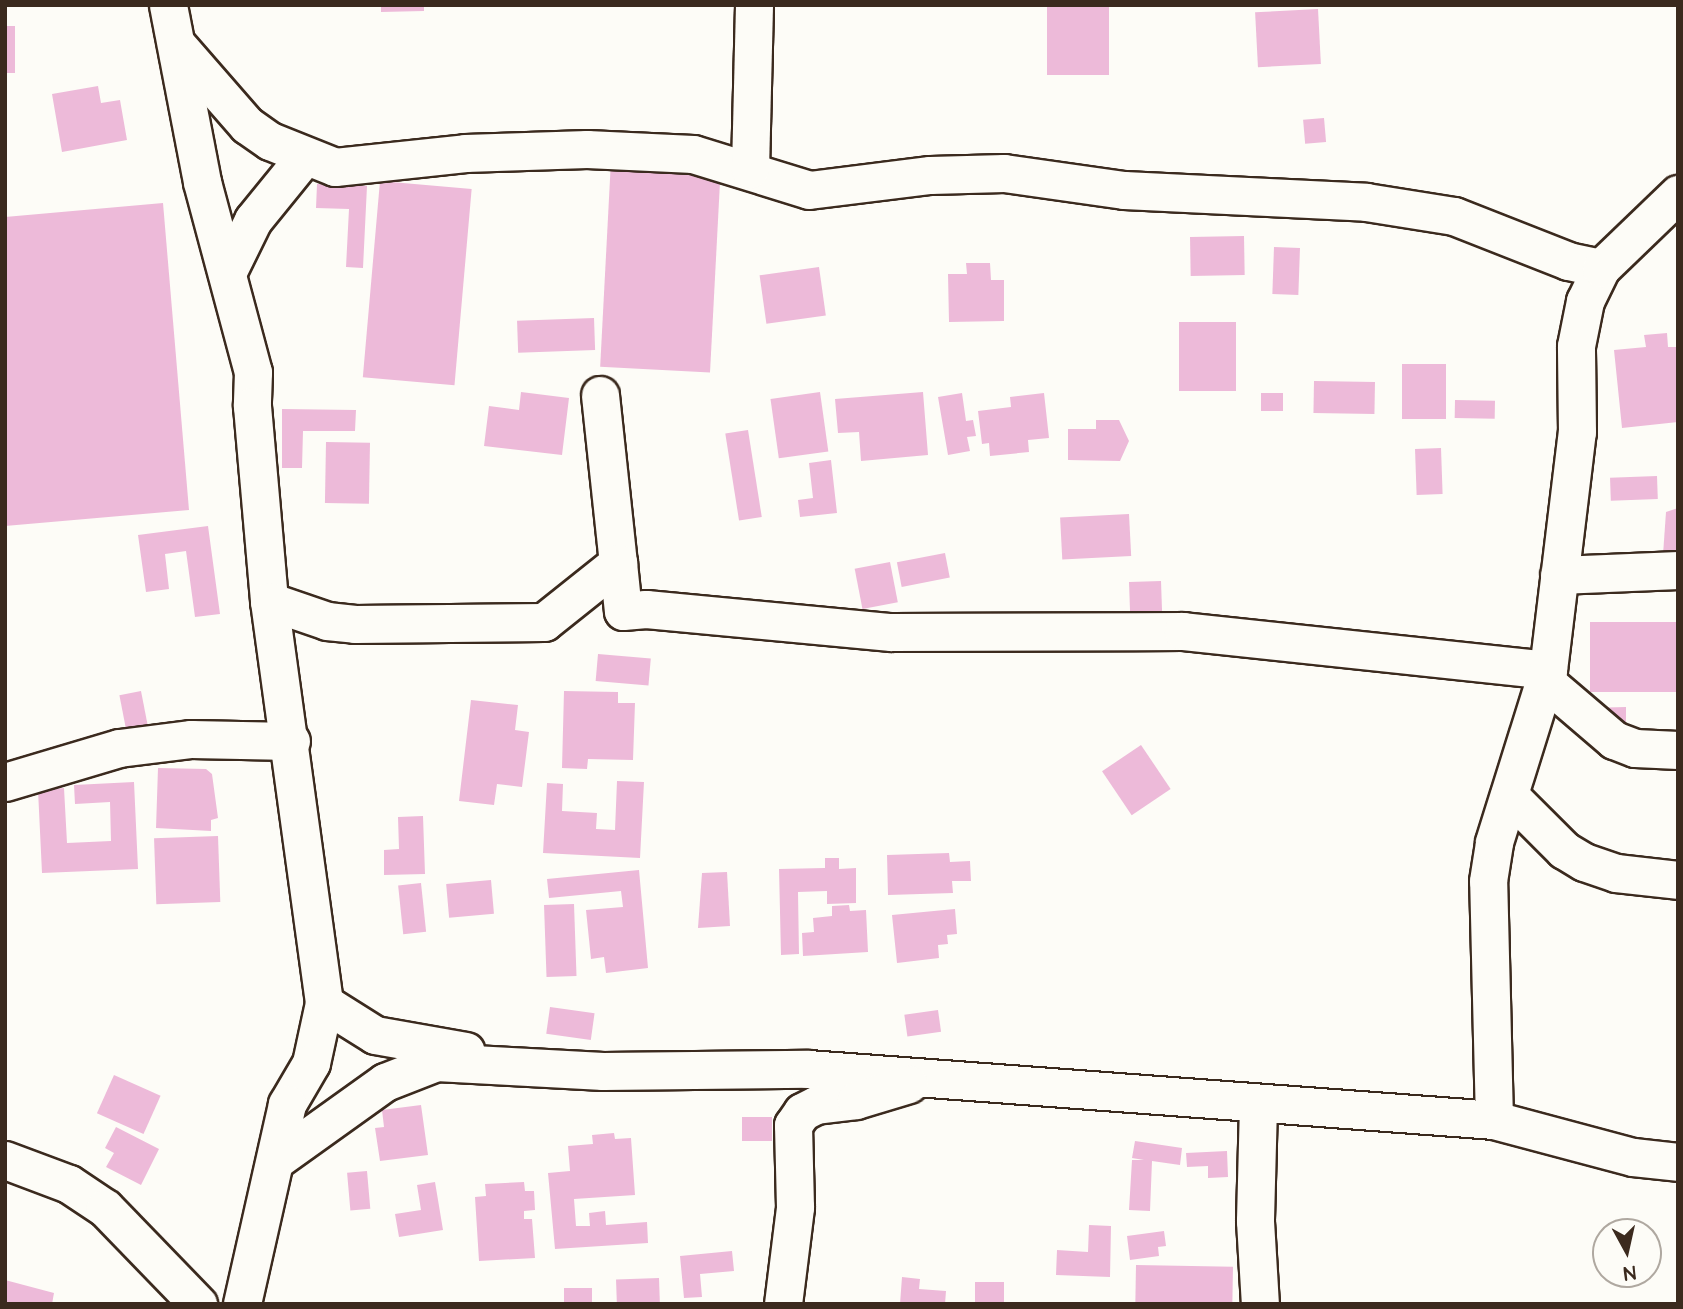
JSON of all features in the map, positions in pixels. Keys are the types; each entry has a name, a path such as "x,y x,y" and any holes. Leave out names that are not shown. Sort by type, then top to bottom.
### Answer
{"street":[{"path":"168,5 202,182 253,372 252,406 269,601 291,741 324,1003 311,1063 287,1104 242,1304"},
{"path":"750,169 754,5"},
{"path":"178,46 247,125 270,141 305,156 352,168 465,153 587,149 693,154 750,169 809,190 973,172 1125,190 1366,202 1454,216 1568,261 1601,268"},
{"path":"227,273 253,220 305,156"},
{"path":"1494,1120 1488,881 1494,842 1546,675 1577,432 1576,346 1585,301 1601,268 1678,194"},
{"path":"600,395 623,611 646,609 891,632 1184,631 1546,675 1614,740 1635,748 1678,750"},
{"path":"269,601 327,621 355,624 544,622 618,563"},
{"path":"1559,575 1678,570"},
{"path":"5,782 119,748 191,739 291,741"},
{"path":"1509,795 1564,850 1584,862 1616,873 1678,880"},
{"path":"324,1003 375,1035 470,1052 648,1071"},
{"path":"276,1160 385,1082 436,1062 648,1071 808,1069 1258,1105 1494,1120 1633,1157 1678,1162"},
{"path":"783,1304 795,1207 793,1125 802,1112 816,1105 856,1100 928,1079"},
{"path":"1258,1105 1255,1221 1260,1304"},
{"path":"5,1160 69,1184 105,1208 198,1304"}],"building":[{"path":"381,5 424,5 424,11 381,12"},
{"path":"1047,5 1109,5 1109,75 1047,75"},
{"path":"1318,9 1321,64 1258,67 1255,12"},
{"path":"5,26 15,26 15,73 5,73"},
{"path":"98,86 101,103 120,100 127,140 62,152 52,94"},
{"path":"1324,118 1326,142 1305,144 1303,120"},
{"path":"611,160 721,166 710,372 600,367"},
{"path":"380,181 472,189 454,385 363,377"},
{"path":"317,184 367,186 363,268 346,267 349,209 316,208"},
{"path":"163,203 189,510 5,526 5,217"},
{"path":"1244,236 1245,275 1191,276 1190,237"},
{"path":"1274,247 1300,248 1298,295 1272,294"},
{"path":"966,263 990,263 991,280 1004,280 1004,321 949,322 948,274 967,274"},
{"path":"819,267 826,316 766,324 760,275"},
{"path":"594,318 595,350 518,353 517,321"},
{"path":"1179,322 1236,322 1236,391 1179,391"},
{"path":"1667,333 1668,347 1678,347 1678,422 1622,428 1614,350 1646,347 1644,335"},
{"path":"1402,364 1446,364 1446,419 1402,419"},
{"path":"1314,381 1375,382 1374,414 1313,413"},
{"path":"521,392 569,398 562,455 484,446 489,406 519,410"},
{"path":"820,392 828,451 779,458 770,399"},
{"path":"923,392 928,455 861,461 859,432 838,433 835,399"},
{"path":"962,393 966,421 973,420 976,436 967,437 970,451 948,455 938,397"},
{"path":"1044,393 1049,438 1028,440 1029,452 990,456 989,443 982,444 978,411 1011,407 1010,397"},
{"path":"1261,393 1283,393 1283,411 1261,411"},
{"path":"1455,400 1495,401 1495,419 1455,418"},
{"path":"282,409 356,410 355,431 303,431 302,468 282,468"},
{"path":"1096,420 1119,420 1129,441 1120,461 1068,460 1068,429 1096,429"},
{"path":"748,430 762,517 739,521 725,434"},
{"path":"326,442 370,443 369,504 325,503"},
{"path":"1441,448 1443,494 1417,495 1415,449"},
{"path":"831,460 837,513 800,517 798,500 813,498 809,463"},
{"path":"1657,476 1658,499 1611,501 1610,478"},
{"path":"1678,508 1678,570 1662,569 1666,512"},
{"path":"1129,514 1131,556 1062,560 1060,518"},
{"path":"208,526 220,614 195,617 186,551 165,554 169,589 146,592 138,535"},
{"path":"945,553 950,578 902,587 897,562"},
{"path":"890,562 898,602 862,609 855,569"},
{"path":"1161,581 1162,613 1130,614 1129,582"},
{"path":"1590,622 1678,622 1678,692 1590,692"},
{"path":"598,654 651,659 648,686 596,681"},
{"path":"141,691 150,738 129,742 119,695"},
{"path":"564,691 618,692 618,703 635,703 633,760 588,759 587,769 562,768"},
{"path":"471,700 518,705 515,730 529,732 522,787 497,784 494,805 459,801"},
{"path":"1626,707 1626,726 1587,708"},
{"path":"1141,745 1171,789 1132,815 1102,771"},
{"path":"158,768 206,769 212,774 218,818 211,820 211,831 156,828"},
{"path":"617,781 644,782 640,858 543,853 547,783 563,784 562,811 597,813 596,829 615,830"},
{"path":"134,782 138,869 42,873 38,790 64,788 67,843 111,841 110,802 75,804 74,785"},
{"path":"423,816 425,874 384,875 384,850 399,849 398,817"},
{"path":"218,836 220,902 156,904 154,838"},
{"path":"949,853 950,862 970,861 971,881 952,881 953,893 888,895 887,855"},
{"path":"825,858 839,858 839,869 856,868 856,903 827,904 827,891 798,892 799,954 781,955 779,869 825,868"},
{"path":"639,870 648,968 606,973 604,957 591,959 586,910 623,907 621,891 549,898 547,879"},
{"path":"727,872 730,926 698,928 702,873"},
{"path":"491,880 494,914 449,918 446,884"},
{"path":"421,883 426,932 403,934 398,885"},
{"path":"574,904 577,976 547,977 544,905"},
{"path":"849,905 850,911 866,910 868,952 803,956 802,933 814,932 813,918 832,916 832,906"},
{"path":"955,909 957,934 947,935 948,944 938,945 939,958 897,963 892,915"},
{"path":"550,1007 595,1013 591,1040 546,1034"},
{"path":"938,1010 941,1032 907,1037 904,1015"},
{"path":"114,1075 161,1096 144,1134 97,1113"},
{"path":"421,1105 428,1155 380,1161 375,1128 384,1127 382,1110"},
{"path":"742,1117 772,1117 772,1141 742,1141"},
{"path":"116,1127 159,1149 141,1185 106,1167 114,1153 105,1148"},
{"path":"614,1133 615,1139 631,1138 635,1195 574,1199 576,1226 590,1226 589,1213 605,1211 606,1225 647,1222 648,1243 555,1249 548,1173 570,1171 568,1146 593,1144 592,1135"},
{"path":"1135,1141 1182,1148 1180,1165 1152,1161 1150,1211 1129,1210 1132,1160 1144,1160 1132,1158"},
{"path":"1227,1151 1228,1177 1208,1178 1208,1166 1187,1167 1186,1153"},
{"path":"367,1171 370,1209 350,1211 347,1173"},
{"path":"435,1182 443,1230 399,1237 395,1214 421,1210 417,1185"},
{"path":"524,1182 525,1191 534,1191 535,1210 524,1211 524,1219 532,1219 535,1258 479,1261 475,1197 486,1196 485,1184"},
{"path":"1089,1225 1111,1226 1110,1277 1056,1275 1057,1250 1088,1252"},
{"path":"1164,1231 1166,1246 1158,1247 1159,1256 1130,1260 1127,1236"},
{"path":"732,1251 734,1271 700,1274 702,1297 684,1298 680,1256"},
{"path":"1136,1265 1233,1267 1232,1304 1135,1304"},
{"path":"902,1277 920,1279 919,1289 946,1291 945,1304 900,1304"},
{"path":"659,1278 660,1304 617,1304 616,1280"},
{"path":"5,1280 54,1293 52,1304 5,1304"},
{"path":"975,1282 1004,1282 1004,1304 975,1304"},
{"path":"564,1288 592,1288 592,1304 564,1304"}]}
